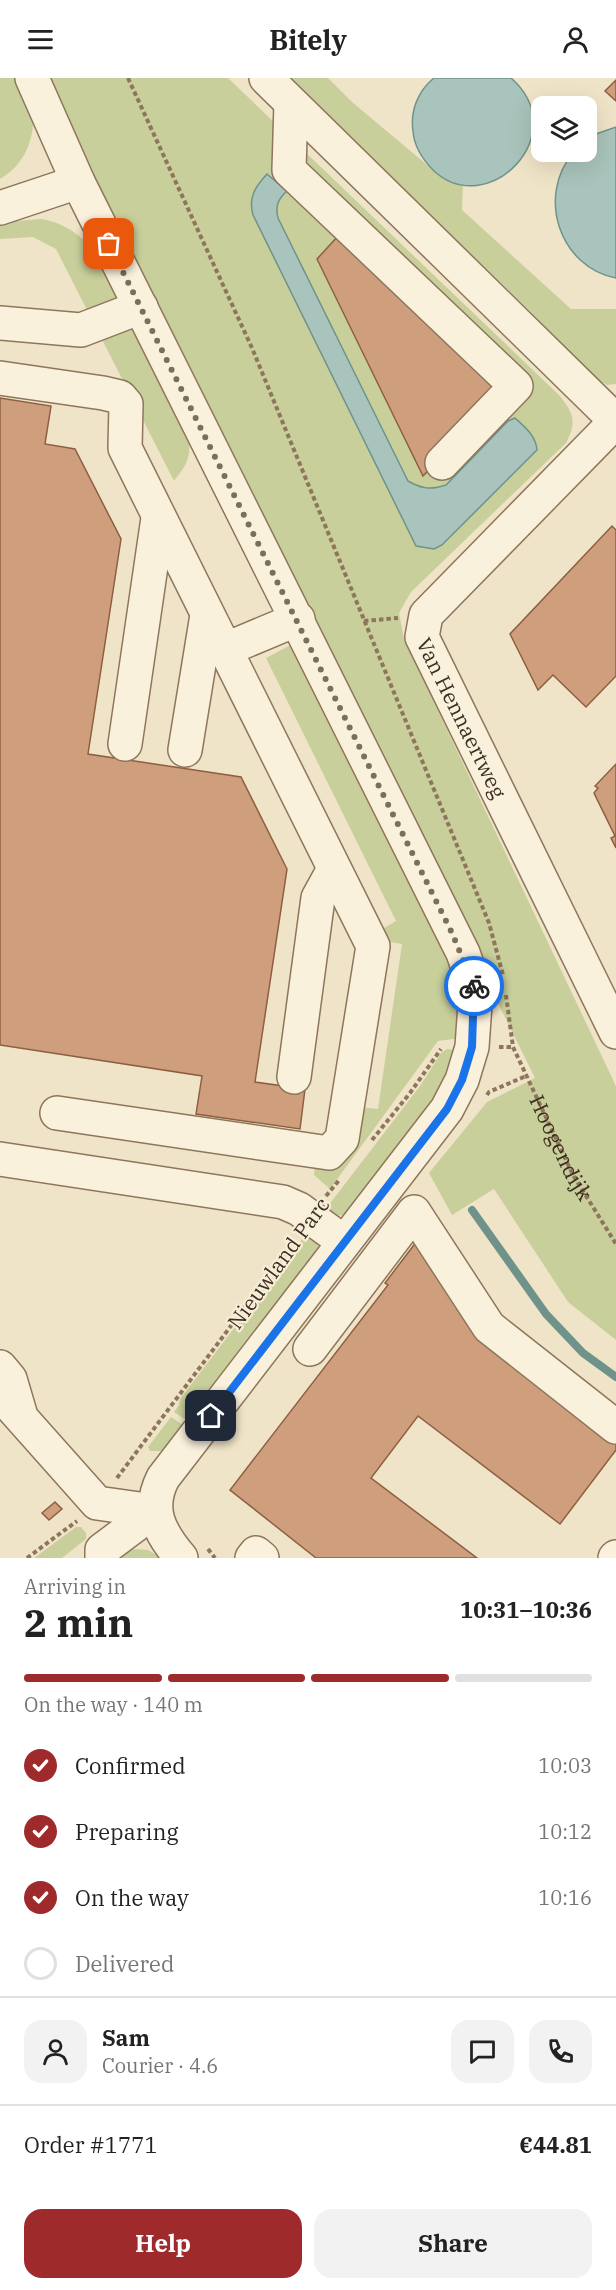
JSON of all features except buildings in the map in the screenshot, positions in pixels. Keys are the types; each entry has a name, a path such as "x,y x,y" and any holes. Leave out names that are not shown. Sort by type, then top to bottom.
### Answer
{"street":[{"path":"32,78 78,182 463,953 495,987"},
{"path":"266,78 616,421"},
{"path":"291,103 289,170 516,386 442,463"},
{"path":"0,208 78,182"},
{"path":"412,286 445,254"},
{"path":"0,323 81,330 141,307"},
{"path":"485,356 516,324"},
{"path":"0,378 103,393 120,398 126,404 125,448 373,946 342,1139 328,1153 57,1113"},
{"name":"Van Hennaertweg","path":"616,421 426,615 422,637 616,1032"},
{"path":"125,744 158,518"},
{"path":"185,750 207,615"},
{"path":"224,650 298,620"},
{"path":"294,1077 318,898 334,869"},
{"name":"Nieuwland Parc","path":"154,1510 156,1492 163,1478 447,1109 462,1080 495,987"},
{"path":"0,1160 283,1202 311,1217 344,1242"},
{"path":"310,1349 414,1212 489,1327 616,1427"},
{"path":"0,1366 10,1379 10,1412"},
{"path":"0,1394 10,1412 97,1503 154,1510"},
{"path":"98,1555 154,1510"},
{"path":"154,1510 172,1548 181,1558"},
{"path":"252,1558 256,1553 262,1558"}],"path":[{"name":"Hoogendijk","path":"128,78 252,348 489,923 495,987 513,1047 573,1175 616,1244"},
{"path":"367,1146 410,1093 441,1049 450,1045 513,1047"},
{"name":"Nieuwland Parc","path":"27,1558 75,1523 97,1503 138,1453 346,1172"}],"green space":[{"path":"0,78 22,78 33,120 30,140 22,158 0,179"},
{"path":"46,78 228,78 559,395 571,413 572,429 566,443 411,592 399,613 404,639 616,1086 616,1340 568,1302 494,1189 452,1215 429,1173 487,1102 535,1078 224,450","holes":["252,194 279,198 276,210 278,218 408,482 427,488 446,485 508,421 536,442 537,450 442,545 434,549 416,546 253,215"]},
{"path":"288,78 328,78 352,102 438,174 463,184 462,210 571,309 616,309 616,384 607,385 592,376 532,313"},
{"path":"42,219 59,224 73,232 97,255 189,440 186,462 174,481 56,249 33,237 0,239 0,222"},
{"path":"296,642 454,964 460,1007 461,1038 438,1041 330,1189 314,1175 315,1162 359,1107 378,1109 402,944 385,941 379,931 396,921 266,658"},
{"path":"447,1049 456,1050 448,1075 436,1097 347,1214 335,1215 325,1210 420,1086 441,1053"},
{"path":"309,1230 317,1241 317,1254 189,1422 174,1412 180,1399"},
{"path":"171,1417 186,1427 164,1451 150,1451 148,1447"},
{"path":"76,1527 81,1527 86,1533 86,1539 62,1558 34,1558"},
{"path":"135,1549 148,1550 162,1558 122,1558 124,1552"}],"water":[{"path":"434,78 511,78 528,100 531,114 529,145 517,164 499,178 478,185 456,184 434,171 417,148 412,124 416,102"},
{"path":"616,127 616,278 596,271 580,260 568,245 559,227 556,208 557,188 568,162 597,162 597,134"},
{"path":"267,174 287,191 278,203 278,218 408,481 427,488 446,485 508,421 515,418 535,440 537,450 442,545 434,549 416,546 253,215 252,198"}],"waterway":[{"path":"472,1210 546,1314 583,1353 616,1377"}],"way so far":[{"path":"109,244 463,953 474,986"}],"route":[{"path":"211,1416 447,1109 462,1080 472,1047 476,990 474,986"}]}
